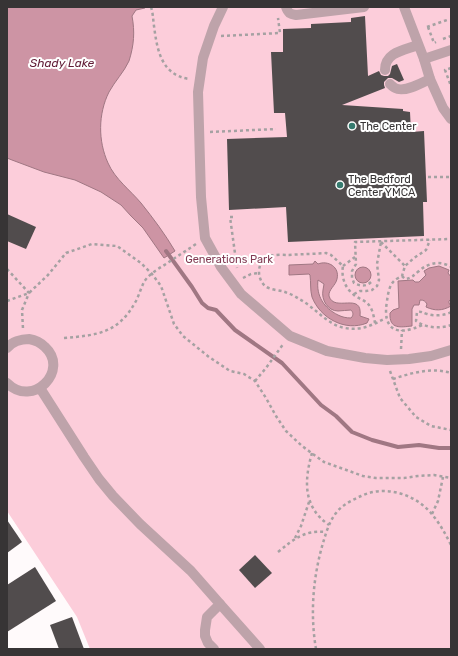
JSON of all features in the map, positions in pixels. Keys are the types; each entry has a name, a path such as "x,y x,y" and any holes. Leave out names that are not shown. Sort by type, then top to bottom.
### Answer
{"lane":[{"path":"223,7 203,58 198,92 205,238 221,267 241,294 290,336 327,351 365,358 387,360 431,356 451,350"},
{"path":"286,7 288,12 292,15 364,7"},
{"path":"404,7 430,79 443,108 451,119"},
{"path":"385,70 386,62 389,57 418,45"},
{"path":"424,59 451,50"},
{"path":"390,84 395,88 406,89 430,79"},
{"path":"7,348 16,341 24,339 33,340 48,350 52,358 53,366 51,375 46,383 40,388 32,391 23,392 15,389 7,383"},
{"path":"40,388 84,457 113,496 140,524 191,571 260,649"},
{"path":"214,649 208,643 205,636 205,630 207,617 220,604"}],"path":[{"path":"152,9 154,28 161,56 165,65 178,75 185,78 200,80"},
{"path":"211,36 280,34 277,14"},
{"path":"423,28 446,20"},
{"path":"428,27 434,43 451,36"},
{"path":"451,68 445,70 451,85"},
{"path":"200,134 216,131 276,129"},
{"path":"428,177 451,177"},
{"path":"233,217 230,217 237,270"},
{"path":"371,282 365,286 359,285 354,283 352,278 352,271 356,264 355,242 451,239"},
{"path":"422,325 414,329 394,329 388,324 386,318 386,303 389,289 394,281 402,276 405,266 426,250 430,240"},
{"path":"381,242 405,266"},
{"path":"354,294 360,291 372,290 377,286 379,280 377,264 381,242"},
{"path":"24,339 22,310 29,293 48,275 66,253 92,244 117,246 141,263 161,286 174,324 183,336 209,357 230,371 244,374 255,381 286,430 302,446 324,462 363,476 376,478 404,478 434,475 451,478"},
{"path":"64,338 105,332 117,324 128,314 136,301 144,282 152,274 184,252"},
{"path":"343,266 335,258 326,253 273,256 261,263 259,273 262,283 266,287 285,292 301,300 331,323 340,327 356,329 365,328 386,318"},
{"path":"355,257 343,266 343,279 346,286 371,307 375,324"},
{"path":"402,276 410,278 425,266 431,264 439,263 451,267"},
{"path":"7,269 29,293"},
{"path":"245,277 251,274 259,273"},
{"path":"239,275 241,280"},
{"path":"7,300 29,293"},
{"path":"451,312 437,316 421,311 417,312 416,321 422,325 440,328 451,325"},
{"path":"401,352 402,330"},
{"path":"255,381 283,344"},
{"path":"387,360 400,398 416,417 430,426 451,430"},
{"path":"393,379 410,373 436,371 451,373"},
{"path":"295,538 301,526 309,501 307,478 312,453"},
{"path":"432,514 438,501 443,477"},
{"path":"316,649 313,615 316,575 320,552 329,525 336,512 345,505 366,493 377,491 388,490 411,497 420,502 432,514 442,528 451,545"},
{"path":"309,501 315,512 329,525"},
{"path":"278,552 295,538 312,532 326,532"}],"green space":[{"name":"Generations Park","path":"7,7 451,7 451,649 90,649 77,617 7,511"}],"water":[{"name":"Shady Lake","path":"7,7 145,7 136,10 132,16 134,33 131,55 127,65 111,88 105,100 101,118 102,146 111,169 137,198 163,232 175,251 164,258 143,228 121,205 101,192 75,180 44,172 7,158"},
{"path":"315,261 318,264 326,263 335,268 337,271 337,279 329,296 332,301 336,303 353,303 357,305 360,309 360,316 369,319 367,323 350,326 327,317 316,305 312,297 310,275 289,275 289,265 313,264","holes":["318,280 324,284 323,298 328,307 334,311 351,310 353,314 351,318 338,315 325,305 318,291"]},
{"path":"439,266 449,270 448,273 451,277 451,299 449,303 451,306 442,310 432,309 426,307 426,302 420,300 419,305 414,305 412,309 412,326 400,327 394,325 391,322 390,313 399,308 398,281 413,280 415,282 419,282 426,275 424,271 429,268"},
{"path":"363,267 370,272 371,275 366,282 363,283 356,278 355,275 360,268"}],"building":[{"name":"The Center","path":"365,16 368,76 379,71 381,75 388,76 392,66 397,64 404,80 399,82 392,78 388,78 384,82 385,88 342,105 403,109 403,111 410,112 411,132 424,131 427,202 423,202 424,236 288,242 286,207 229,210 227,139 287,137 285,113 274,113 271,52 283,52 283,29 311,28 311,24 351,22 351,18"},
{"path":"7,214 36,227 26,249 7,241"},
{"path":"7,520 22,542 7,553"},
{"path":"255,555 272,573 255,588 239,570"},
{"path":"35,567 56,601 7,632 7,585"},
{"path":"72,617 84,649 59,649 50,625"}],"waterway":[{"path":"166,251 202,303 208,308 216,310 235,330 282,363 321,405 336,416 352,432 372,440 398,447 419,445 451,448"}],"place":[{"name":"The Center","path":"352,126"},
{"name":"The Bedford Center YMCA","path":"340,185"}]}
